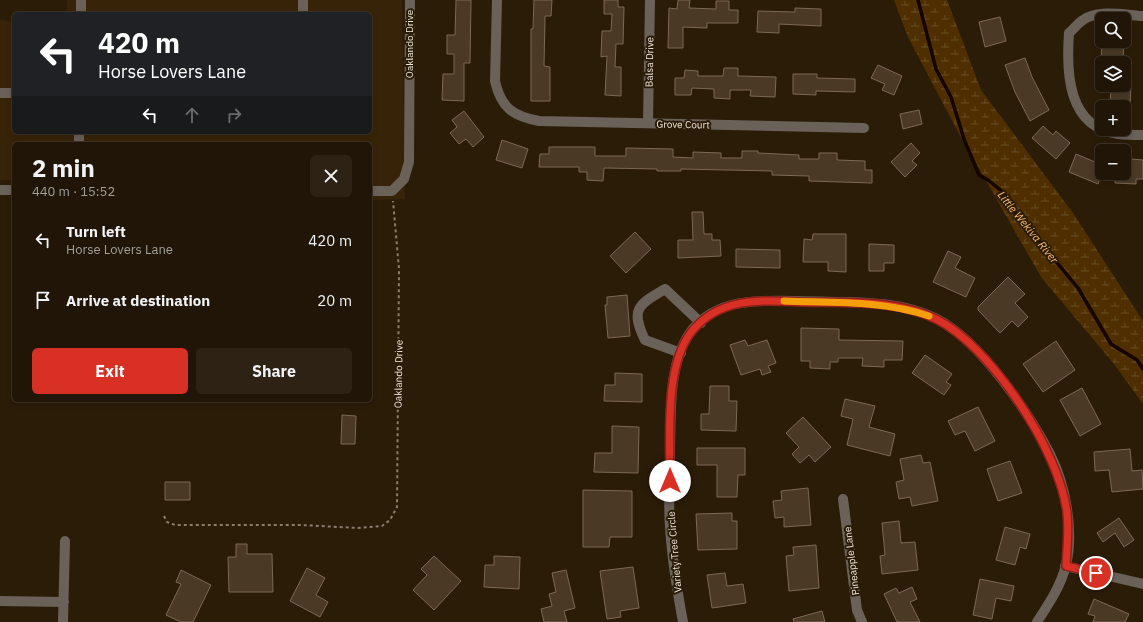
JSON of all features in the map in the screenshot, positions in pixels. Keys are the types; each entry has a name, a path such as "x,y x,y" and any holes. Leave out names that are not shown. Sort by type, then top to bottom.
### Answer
{"street":[{"path":"81,0 81,12"},
{"path":"303,0 303,12"},
{"name":"Oaklando Drive","path":"392,191 404,178 409,162 410,0"},
{"name":"Grove Court","path":"497,0 495,81 498,92 507,107 520,117 539,121 864,128"},
{"name":"Balsa Drive","path":"648,123 650,0"},
{"path":"1143,16 1110,14 1094,16 1083,20 1069,34 1067,61 1074,101 1085,118 1100,128 1118,134 1143,135"},
{"path":"0,93 12,93"},
{"path":"0,190 12,190"},
{"path":"372,191 392,191"},
{"path":"681,353 645,340 637,324 638,312 644,302 665,289 701,322"},
{"name":"Variety Tree Circle","path":"683,622 674,572 670,525 671,395 681,353 692,331 712,312 737,304 765,300 878,304 908,309 936,318 956,331 985,359 1014,396 1050,455 1060,483 1067,512 1069,539 1066,566 1051,601 1037,622"},
{"name":"Pineapple Lane","path":"843,499 857,610 862,622"},
{"path":"64,622 65,541"},
{"path":"1066,566 1143,584"},
{"path":"0,601 64,602"}],"path":[{"name":"Oaklando Drive","path":"164,516 167,522 175,525 301,525 358,528 382,526 390,520 396,507 399,268 392,191"}],"shaded area":[{"path":"67,0 402,0 405,199 372,200 372,142 12,142 12,180 0,180 0,20 12,21 12,134 372,134 372,12 67,12"}],"green space":[{"path":"894,0 947,0 981,90 1073,213 1143,321 1143,404 1114,364 1041,277 957,130 908,37"}],"building":[{"path":"456,0 471,0 470,63 464,63 464,101 442,100 443,74 454,74 454,54 447,54 447,35 455,35"},
{"path":"534,0 552,0 551,16 545,16 544,66 550,67 550,101 531,101 531,29 533,29"},
{"path":"604,0 618,0 618,7 624,7 623,44 616,44 615,67 621,67 621,96 605,95 607,56 601,57 602,31 611,31 612,14 604,14"},
{"path":"678,0 690,0 689,8 716,9 716,1 729,1 729,10 738,10 738,23 707,23 707,28 683,27 683,48 668,48 669,8 677,9"},
{"path":"795,8 821,9 821,26 779,24 779,33 757,32 758,11 795,12"},
{"path":"1000,17 1006,41 985,47 979,22"},
{"path":"1102,48 1124,48 1123,56 1101,56"},
{"path":"1025,58 1032,77 1049,110 1030,121 1015,92 1005,65"},
{"path":"878,65 902,76 894,95 882,90 885,84 871,78"},
{"path":"724,68 738,68 738,76 776,77 775,97 750,96 751,90 730,90 730,99 714,98 714,89 692,88 691,95 675,95 675,78 684,78 685,70 698,71 698,76 723,76"},
{"path":"793,74 817,74 817,78 855,79 855,92 816,91 816,95 793,94"},
{"path":"1111,92 1131,92 1130,100 1110,100"},
{"path":"919,110 922,124 903,129 900,114"},
{"path":"464,111 484,137 473,147 466,139 459,144 450,133 457,127 452,120"},
{"path":"1043,126 1053,135 1056,131 1070,143 1056,159 1032,138"},
{"path":"502,140 528,149 522,168 496,160"},
{"path":"911,143 920,153 912,161 917,165 905,177 891,162"},
{"path":"549,147 595,147 595,156 626,156 626,148 673,149 673,157 693,158 693,152 721,153 721,158 742,158 742,151 758,151 758,153 799,155 799,159 819,159 819,153 837,153 837,160 865,161 865,170 872,170 872,183 809,181 809,176 772,175 772,171 681,169 681,171 657,171 657,169 604,168 603,181 587,180 587,172 579,172 579,167 539,167 540,154 549,154"},
{"path":"1076,154 1095,162 1095,180 1099,180 1098,184 1069,172"},
{"path":"1131,159 1143,160 1143,179 1136,179 1136,184 1115,183 1115,180 1131,180"},
{"path":"692,212 703,212 704,234 712,234 712,240 720,240 721,256 678,258 678,240 693,240"},
{"path":"635,232 651,249 626,273 610,256"},
{"path":"813,234 846,234 846,272 828,271 828,262 803,262 804,239 812,240"},
{"path":"869,244 894,245 894,263 884,263 884,271 869,271"},
{"path":"736,249 780,250 780,268 736,267"},
{"path":"948,251 961,257 955,268 975,278 966,297 933,282"},
{"path":"1008,277 1025,294 1015,303 1028,317 1018,327 1012,321 1000,333 978,310 978,307"},
{"path":"627,295 630,336 608,338 605,305 607,305 607,297"},
{"path":"801,328 839,329 839,340 903,341 902,360 884,360 884,367 862,366 863,358 838,358 838,362 830,362 830,369 810,368 810,361 801,361"},
{"path":"745,340 748,346 767,340 776,363 768,366 771,372 762,375 760,369 741,375 730,345"},
{"path":"1056,341 1075,370 1043,392 1023,364"},
{"path":"925,355 952,374 946,382 951,385 944,395 912,373"},
{"path":"615,373 642,374 642,402 604,401 605,385 615,385"},
{"path":"710,386 729,386 729,401 737,401 736,431 701,430 701,414 709,414"},
{"path":"1082,388 1101,424 1080,436 1060,400"},
{"path":"845,399 875,406 869,427 895,434 890,456 847,445 853,419 841,416"},
{"path":"978,407 995,441 975,451 965,431 955,435 948,421"},
{"path":"342,415 356,416 355,444 341,444"},
{"path":"803,417 831,447 815,462 809,455 800,463 792,454 799,447 786,433"},
{"path":"612,426 639,427 638,473 594,472 595,453 612,453"},
{"path":"697,448 745,448 745,475 738,475 737,497 717,497 717,465 697,465"},
{"path":"1130,449 1132,471 1142,470 1143,489 1112,492 1109,470 1095,471 1094,452"},
{"path":"921,455 923,463 930,462 938,501 912,506 910,497 899,499 896,482 904,480 900,459"},
{"path":"1010,461 1022,493 998,501 987,469"},
{"path":"165,482 190,482 190,500 165,500"},
{"path":"808,488 811,525 784,527 784,517 775,518 773,501 782,500 781,491"},
{"path":"583,490 632,491 632,537 610,537 609,547 583,547"},
{"path":"732,513 732,521 737,521 737,549 698,550 696,514"},
{"path":"1119,518 1134,540 1124,547 1115,533 1103,542 1097,533"},
{"path":"899,521 901,543 915,542 918,570 882,574 880,556 885,555 882,523"},
{"path":"1005,527 1030,534 1026,549 1020,547 1015,565 996,560"},
{"path":"236,544 247,544 247,554 272,554 273,592 229,592 228,557 236,557"},
{"path":"816,545 819,588 789,591 786,556 794,555 793,547"},
{"path":"434,556 461,581 434,610 413,590 427,575 421,569"},
{"path":"494,556 520,557 519,589 484,587 485,565 494,565"},
{"path":"633,567 639,608 620,611 621,617 607,619 600,571"},
{"path":"307,568 325,578 316,595 328,602 320,617 290,601"},
{"path":"181,570 211,585 193,622 181,622 166,615 181,584 176,582"},
{"path":"566,570 575,608 564,611 567,622 544,622 541,609 552,606 549,594 556,592 552,573"},
{"path":"725,573 727,586 743,584 746,603 712,608 707,575"},
{"path":"980,579 1014,586 1011,601 996,598 992,619 973,615"},
{"path":"912,587 917,599 910,602 920,622 897,622 884,594 896,588 899,593"},
{"path":"1094,599 1129,614 1125,622 1093,622 1095,616 1088,614"},
{"path":"822,611 825,622 794,622 793,619"}],"waterway":[{"name":"Little Wekiva River","path":"918,0 936,69 951,97 964,139 979,175 1003,192 1014,211 1078,288 1111,344 1137,360 1143,369"}],"slow traffic":[{"path":"784,301 878,304 908,309 929,316"}],"route":[{"path":"670,481 671,395 678,358 692,331 712,312 737,304 765,300 878,304 908,309 936,318 956,331 990,364 1014,396 1050,455 1060,483 1067,512 1069,539 1066,566 1096,573"}]}
